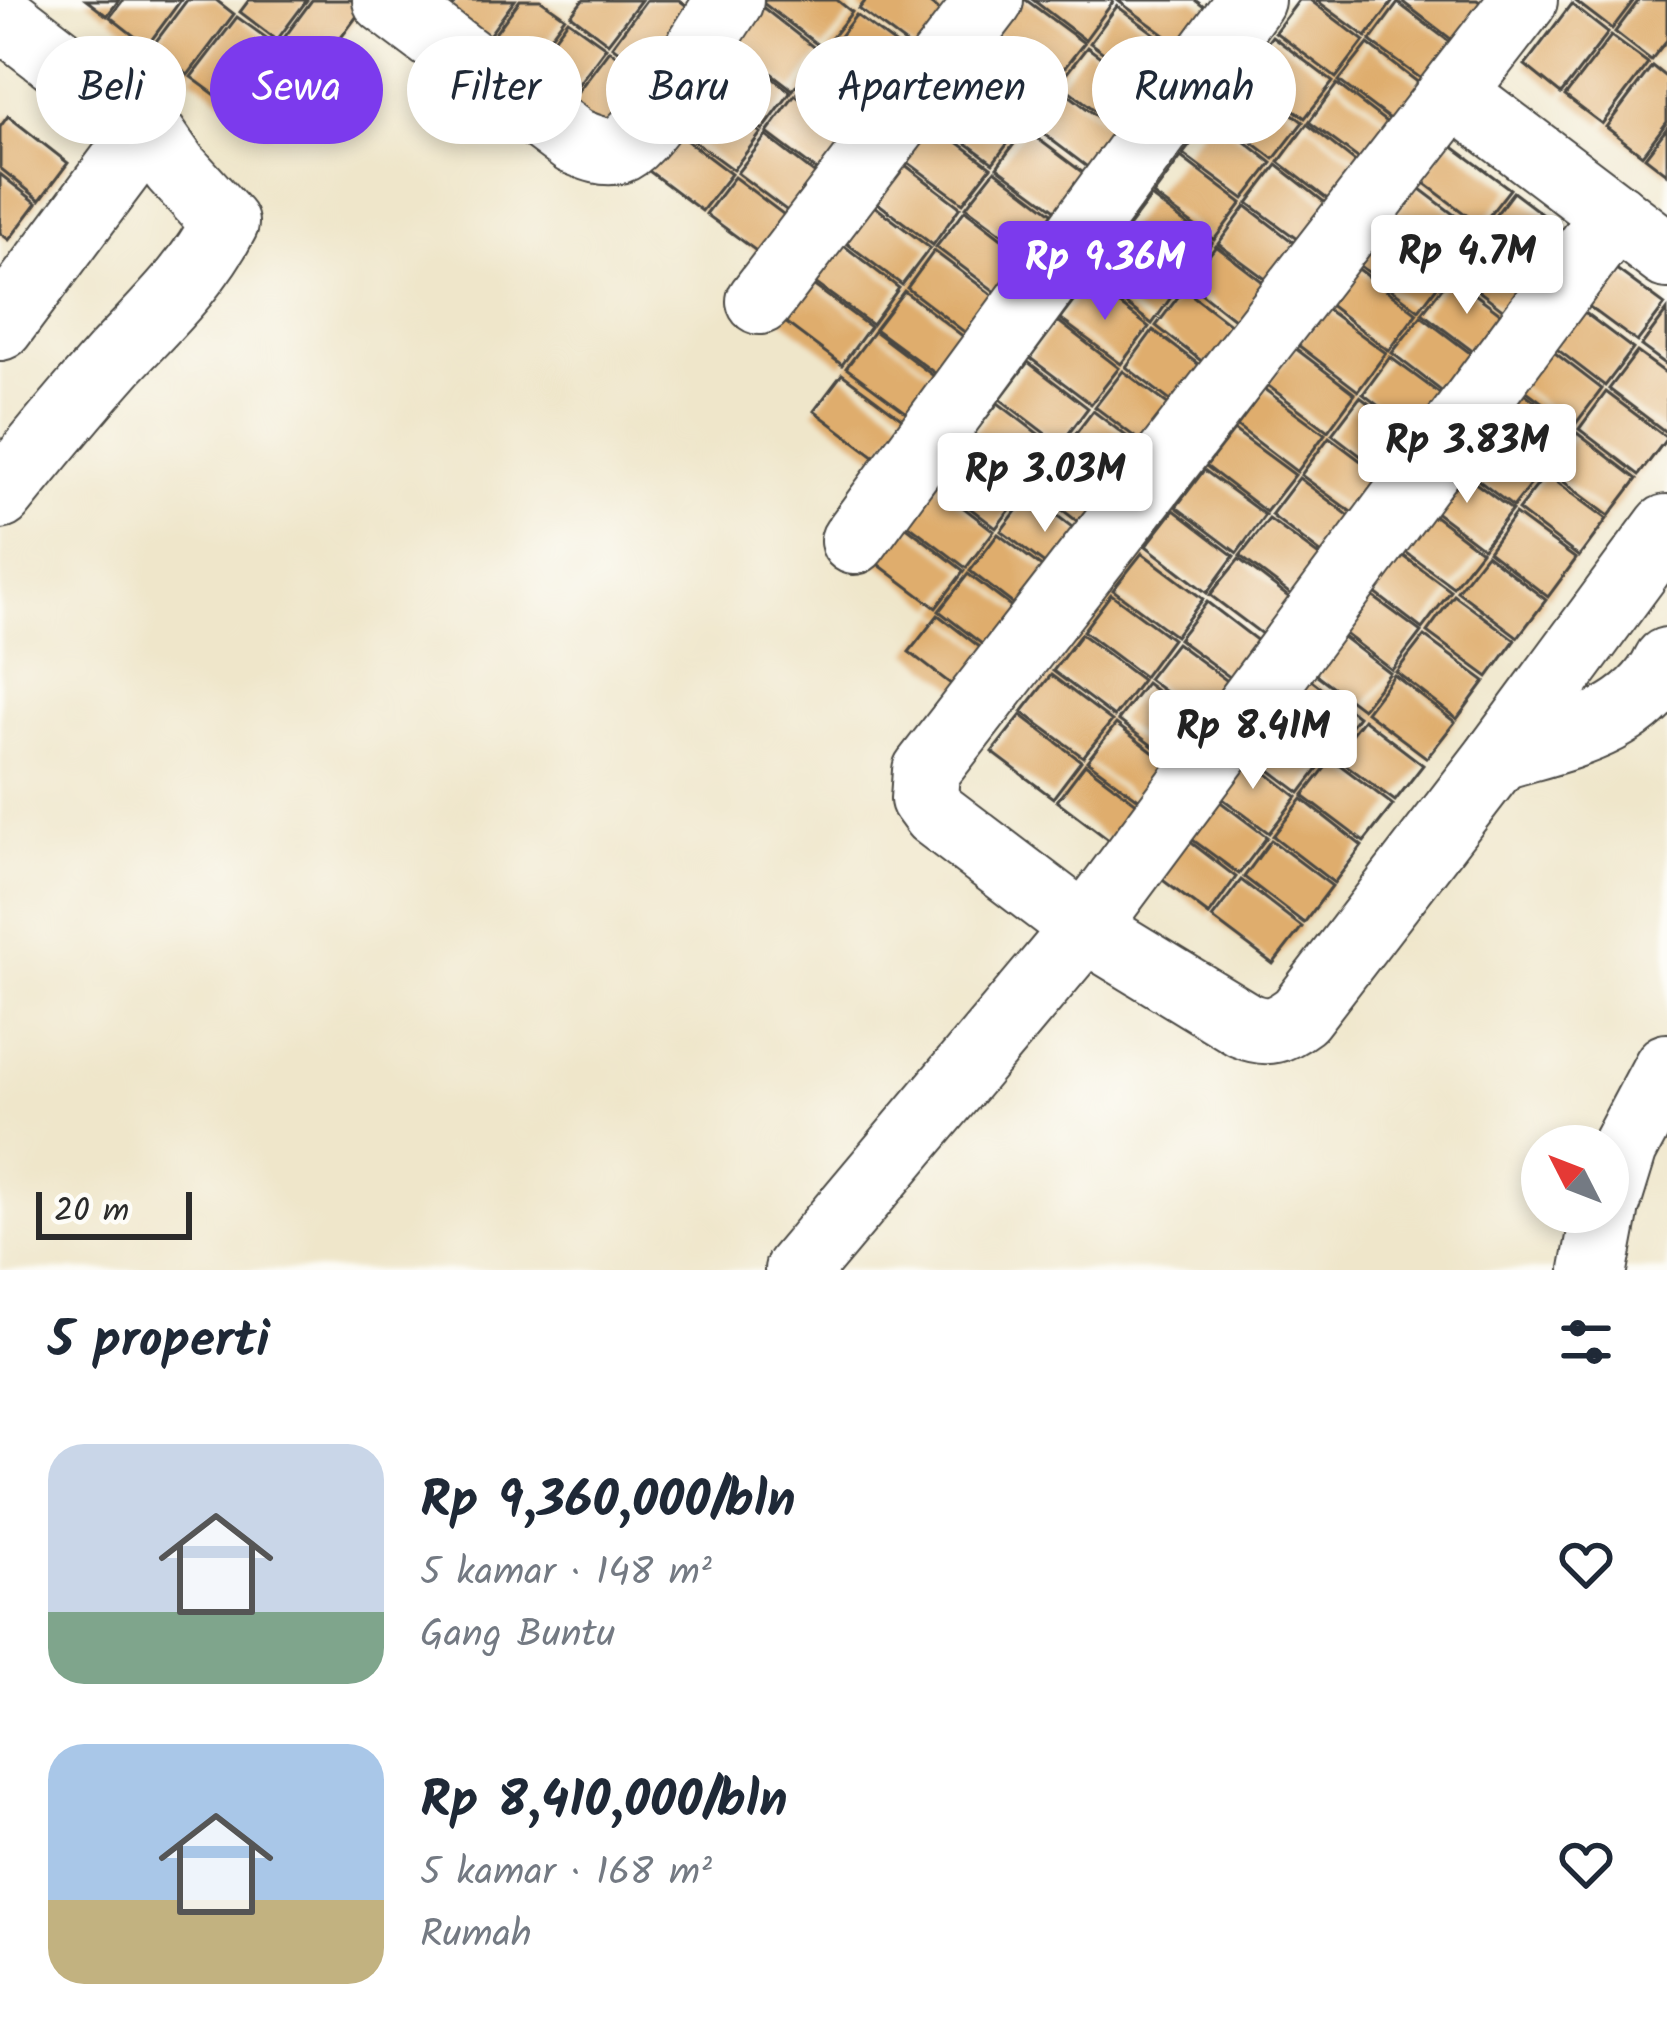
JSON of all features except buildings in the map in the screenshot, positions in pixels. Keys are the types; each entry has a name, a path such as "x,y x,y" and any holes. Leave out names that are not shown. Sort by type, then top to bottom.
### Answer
{"street":[{"path":"386,0 574,141 600,151 623,149 643,131 713,6"},
{"path":"760,301 989,0"},
{"path":"854,541 1251,0"},
{"path":"1524,0 926,771 924,799 935,814 1085,928 1244,1025 1261,1032 1281,1029 1300,1015 1667,528"},
{"path":"0,15 36,43"},
{"path":"1453,93 1667,255"},
{"path":"0,326 137,144"},
{"path":"0,496 172,298 215,244 225,223 158,144"},
{"path":"798,1270 1085,928 1615,215"},
{"path":"1498,757 1606,722 1633,704 1667,662"},
{"path":"1629,1139 1667,1067"},
{"path":"1594,1270 1600,1233"}]}
